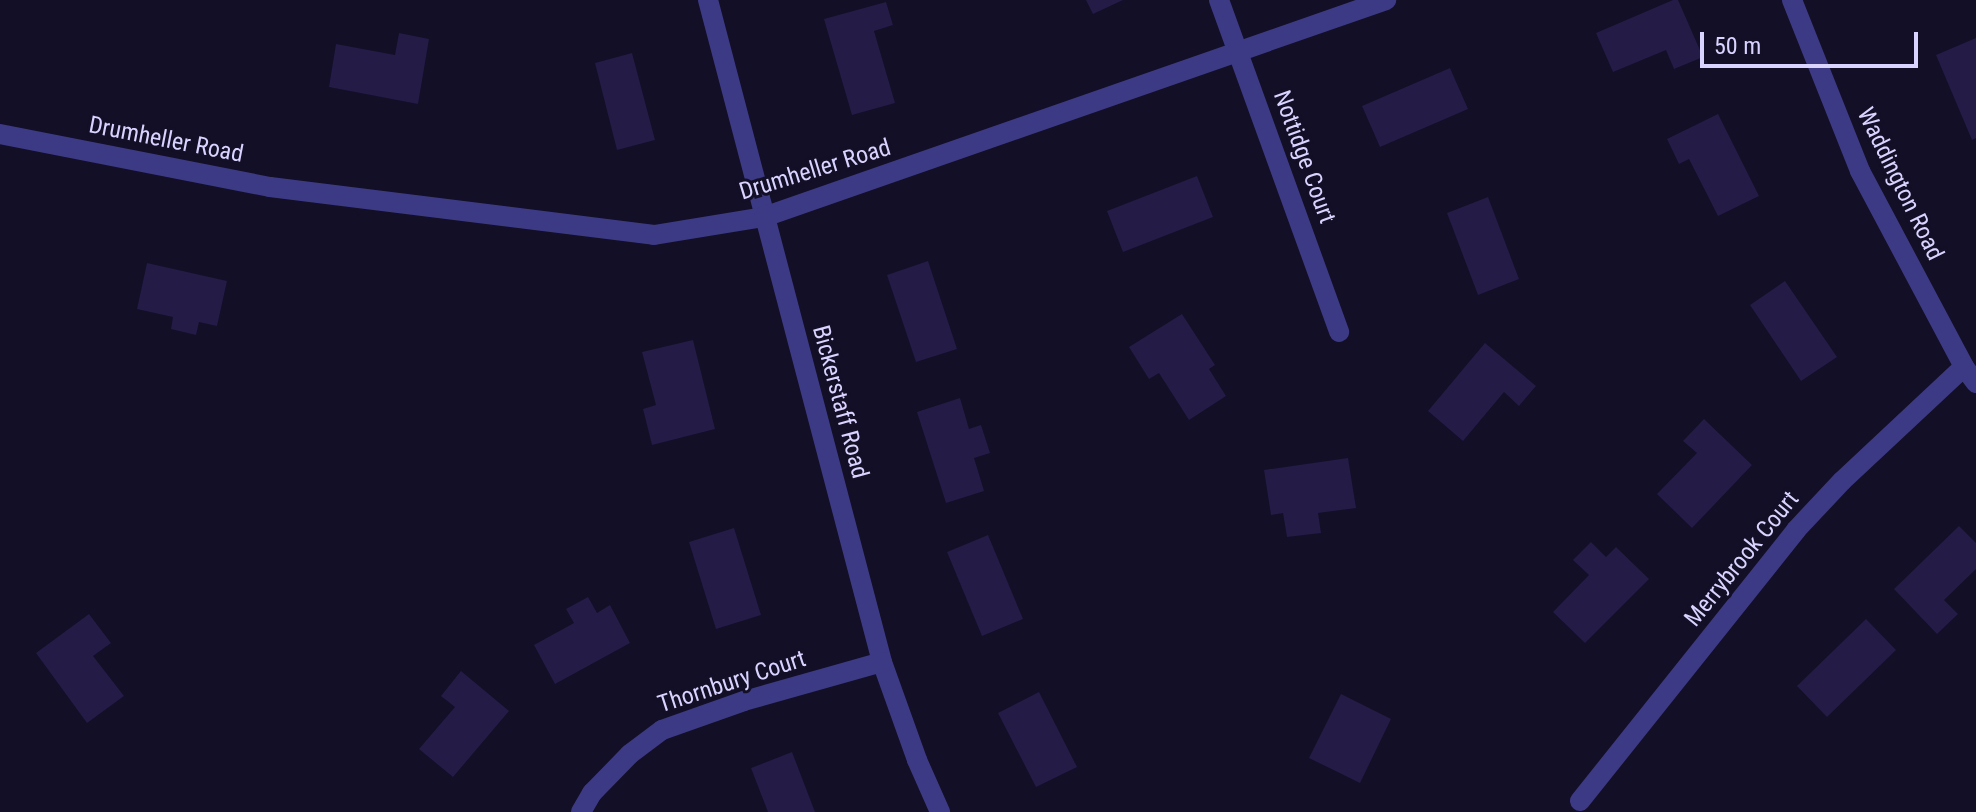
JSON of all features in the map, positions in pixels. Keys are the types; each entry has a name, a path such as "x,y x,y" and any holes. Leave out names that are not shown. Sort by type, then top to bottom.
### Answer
{"street":[{"name":"Bickerstaff Road","path":"708,0 882,662 917,760 940,812"},
{"name":"Nottidge Court","path":"1219,0 1339,332"},
{"name":"Drumheller Road","path":"0,134 270,187 654,235 764,217 1386,0"},
{"name":"Waddington Road","path":"1792,0 1860,171 1970,375"},
{"name":"Merrybrook Court","path":"1580,801 1796,530 1842,481 1970,375"},
{"name":"Thornbury Court","path":"581,812 592,793 630,754 662,730 744,701 882,662"}],"building":[{"path":"1086,0 1123,0 1093,14"},
{"path":"1678,0 1703,57 1674,69 1666,50 1613,72 1596,33"},
{"path":"886,2 893,25 874,31 895,103 852,115 824,19"},
{"path":"399,33 429,39 418,104 329,87 336,44 395,55"},
{"path":"1976,38 1976,138 1972,140 1936,55"},
{"path":"632,53 655,140 617,150 595,63"},
{"path":"1450,68 1468,109 1380,147 1362,106"},
{"path":"1718,114 1759,196 1718,216 1689,159 1679,164 1667,139"},
{"path":"1197,176 1213,217 1123,252 1107,211"},
{"path":"1488,197 1519,279 1478,295 1447,213"},
{"path":"928,261 957,349 916,362 887,275"},
{"path":"147,263 227,281 217,326 199,322 196,335 171,329 173,317 137,309"},
{"path":"1785,281 1837,357 1801,381 1750,305"},
{"path":"1182,314 1215,365 1209,369 1226,396 1189,420 1159,373 1149,379 1129,347"},
{"path":"693,340 715,429 652,445 643,409 656,405 642,352"},
{"path":"1485,343 1536,386 1519,406 1504,392 1463,441 1428,411"},
{"path":"960,398 969,429 981,425 990,453 974,458 984,491 946,503 917,412"},
{"path":"1704,419 1752,465 1692,528 1657,494 1697,453 1683,441"},
{"path":"1348,458 1356,508 1318,513 1321,533 1287,537 1283,513 1271,515 1264,470"},
{"path":"1959,526 1976,543 1976,569 1944,600 1958,614 1937,634 1894,589"},
{"path":"734,528 761,615 716,629 689,542"},
{"path":"988,535 1023,619 982,636 947,552"},
{"path":"1591,542 1606,557 1616,547 1649,579 1585,643 1553,612 1589,575 1573,560"},
{"path":"588,597 597,613 610,605 630,643 555,684 534,645 574,623 566,609"},
{"path":"89,614 111,643 93,656 124,696 87,723 36,653"},
{"path":"1866,619 1896,650 1827,717 1797,686"},
{"path":"461,671 509,711 453,777 419,749 455,707 441,696"},
{"path":"1039,692 1077,767 1036,787 998,713"},
{"path":"1341,694 1391,719 1360,783 1309,758"},
{"path":"792,752 815,812 768,812 751,768"}]}
